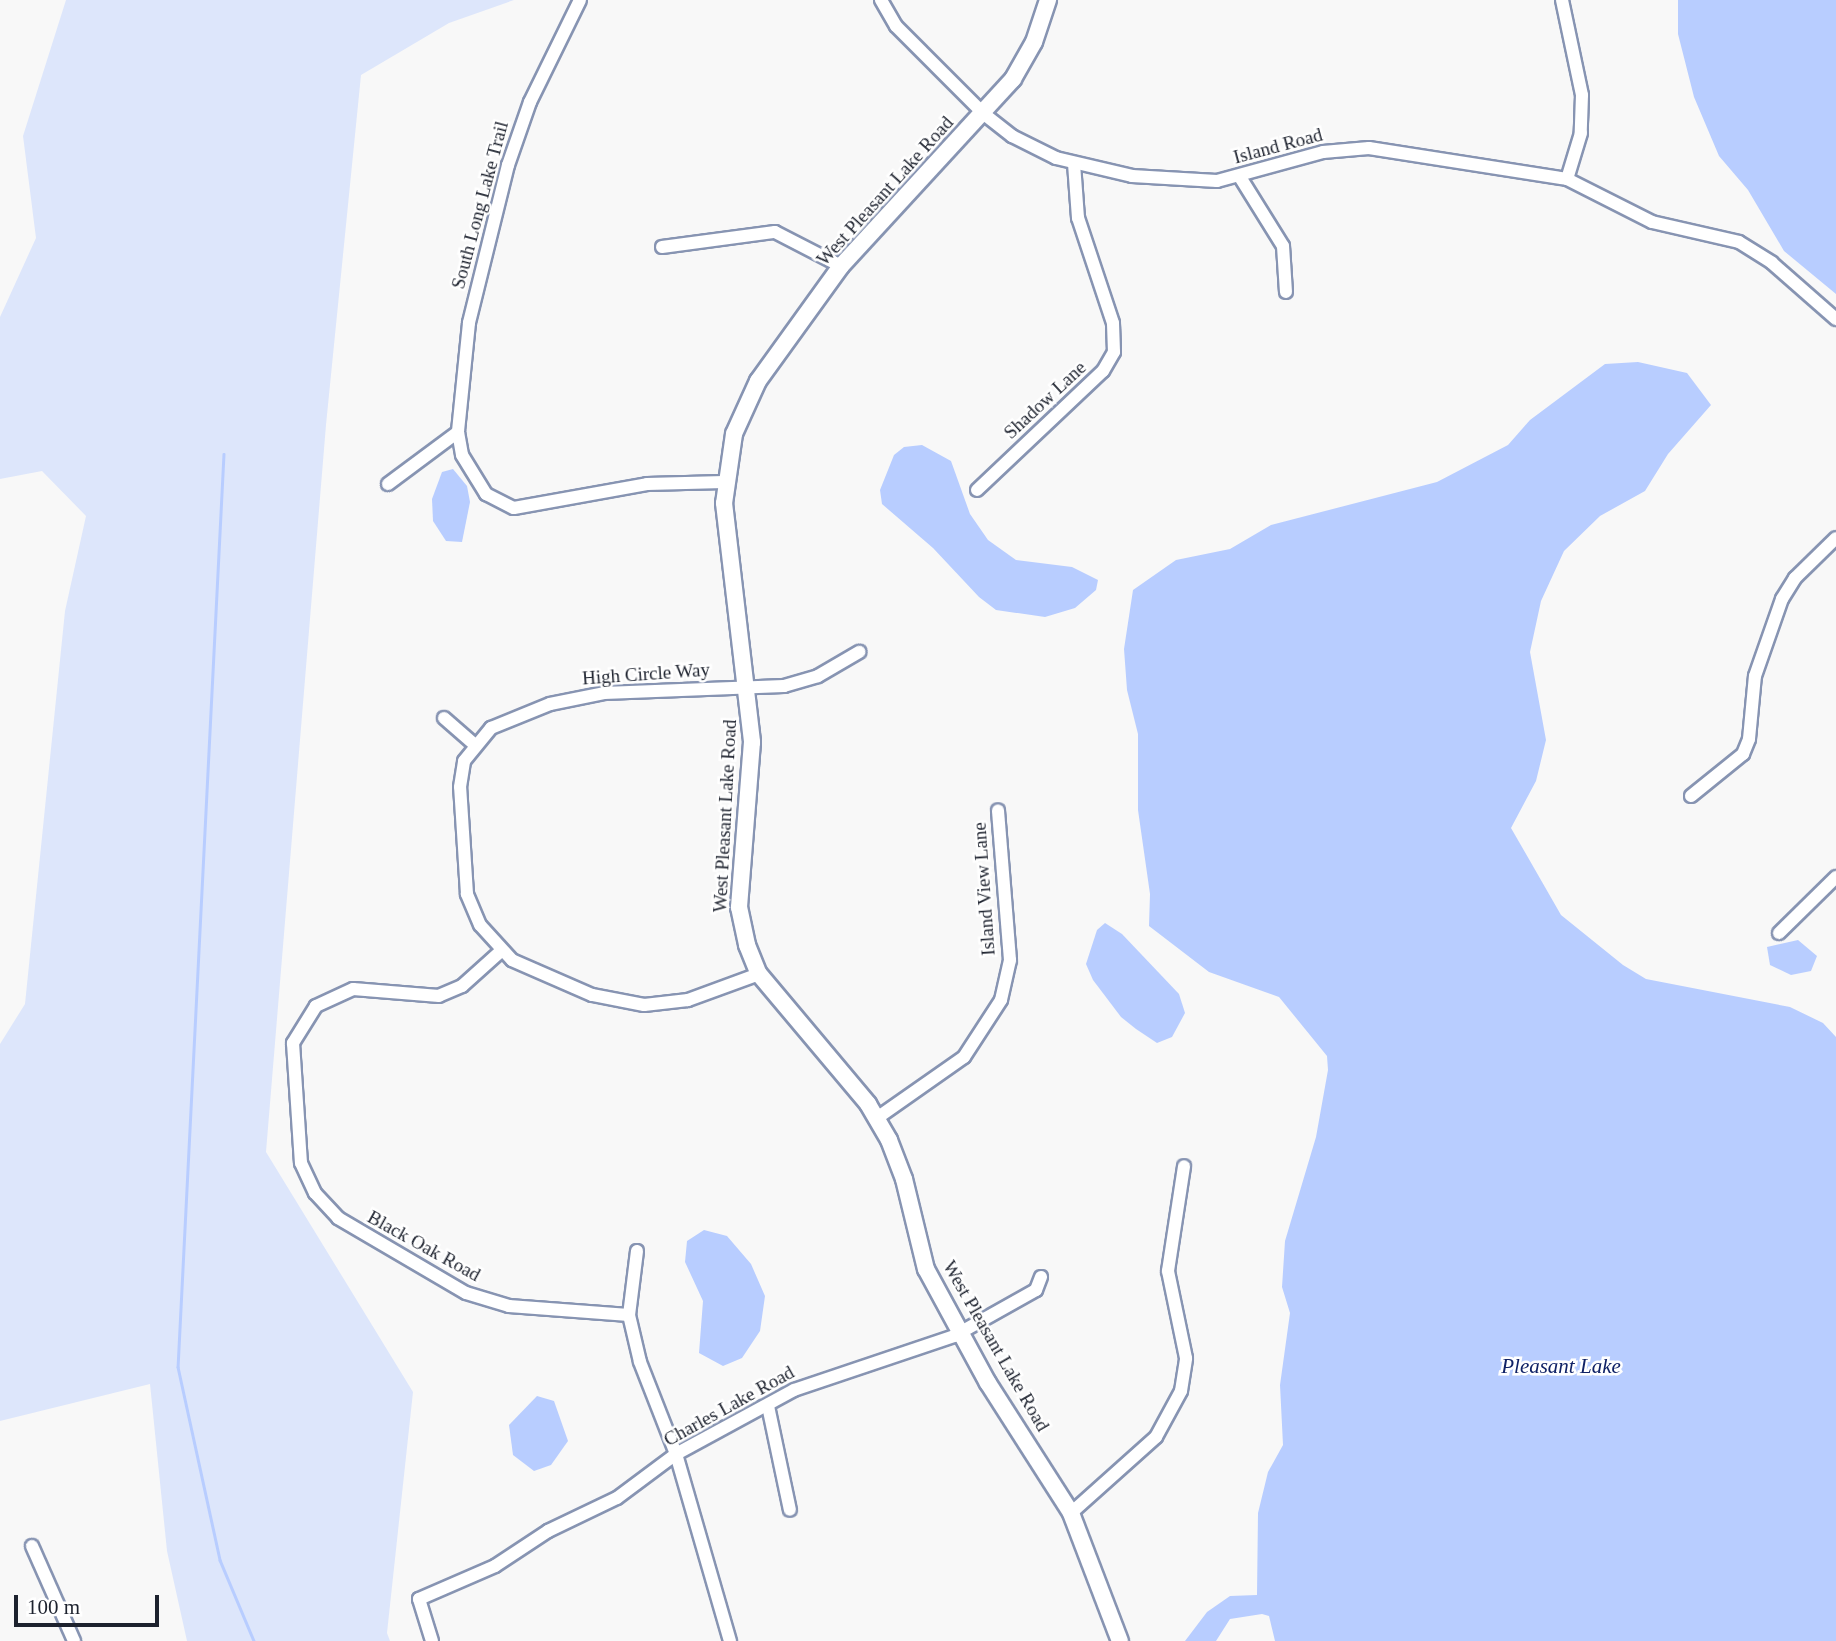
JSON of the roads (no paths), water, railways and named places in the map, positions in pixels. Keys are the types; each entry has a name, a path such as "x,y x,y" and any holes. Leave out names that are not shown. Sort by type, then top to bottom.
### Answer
{"street":[{"name":"South Long Lake Trail","path":"580,0 530,102 508,165 469,323 458,432 462,455 479,487 494,501 514,508 647,484 724,482"},
{"name":"Island Road","path":"881,0 896,26 984,114 1034,148 1074,163 1158,180 1240,177 1323,152 1368,148 1567,179 1651,222 1739,242 1772,264 1836,319"},
{"name":"West Pleasant Lake Road","path":"1048,0 1026,57 984,114 841,266 749,396 734,434 724,482 725,524 748,688 752,778 739,907 747,945 759,975 877,1118 902,1171 926,1269 960,1333 1071,1513 1120,1641"},
{"path":"1562,0 1583,104 1581,133 1567,179"},
{"name":"Shadow Lane","path":"977,490 1103,371 1114,352 1114,323 1078,218 1074,163"},
{"path":"1240,177 1283,246 1286,292"},
{"path":"662,247 775,232 841,266"},
{"path":"388,484 458,432"},
{"path":"1691,796 1743,754 1749,738 1755,676 1782,599 1795,578 1836,538"},
{"name":"High Circle Way","path":"474,744 498,725 578,697 748,688 802,682 859,652"},
{"path":"444,718 474,744 461,775 465,880 480,925 501,951 541,977 602,999 644,1005 688,1000 759,975"},
{"name":"Island View Lane","path":"877,1118 964,1057 1001,1000 1010,960 998,810"},
{"path":"1779,933 1836,877"},
{"name":"Black Oak Road","path":"501,951 462,986 439,996 353,989 316,1006 293,1043 301,1163 316,1193 338,1218 466,1293 509,1306 629,1315"},
{"path":"1071,1513 1156,1437 1181,1391 1186,1358 1168,1271 1184,1166"},
{"path":"638,1251 629,1315 645,1382 676,1454 730,1641"},
{"name":"Charles Lake Road","path":"432,1641 419,1599 495,1566 548,1531 617,1498 676,1454 818,1380 902,1357 960,1333 1036,1290 1041,1277"},
{"path":"768,1406 790,1510"},
{"path":"32,1546 74,1641"}],"water":[{"path":"1678,0 1836,0 1836,294 1784,251 1748,190 1719,156 1694,97 1678,34"},
{"name":"Pleasant Lake","path":"1638,362 1687,373 1711,405 1668,454 1645,491 1600,516 1564,551 1541,601 1530,652 1546,740 1536,781 1511,828 1561,915 1623,965 1646,979 1790,1007 1823,1023 1836,1037 1836,1641 1275,1641 1269,1616 1262,1614 1230,1619 1216,1641 1185,1641 1207,1612 1230,1596 1257,1595 1258,1513 1268,1472 1283,1445 1280,1385 1290,1313 1282,1287 1285,1241 1316,1137 1328,1070 1327,1056 1279,997 1209,972 1149,926 1150,894 1138,810 1138,734 1127,690 1124,649 1133,590 1176,560 1230,549 1271,525 1437,482 1508,445 1530,420 1605,364"},
{"path":"922,445 951,461 970,514 988,540 1016,560 1072,567 1098,580 1096,590 1075,608 1045,617 996,610 979,597 933,548 882,504 880,490 894,455 904,447"},
{"path":"453,469 467,486 470,502 462,542 446,541 433,521 432,499 442,472"},
{"path":"1105,923 1122,934 1179,994 1185,1013 1172,1037 1157,1043 1136,1029 1121,1017 1093,980 1086,964 1097,930"},
{"path":"1798,940 1817,956 1811,971 1791,975 1770,965 1767,947"},
{"path":"704,1230 727,1236 751,1264 765,1296 760,1331 742,1358 723,1366 699,1353 703,1301 685,1262 687,1241"},
{"path":"537,1396 554,1401 568,1441 551,1465 534,1471 513,1455 509,1425"}],"waterway":[{"path":"224,454 178,1367 220,1560 254,1641"}]}
